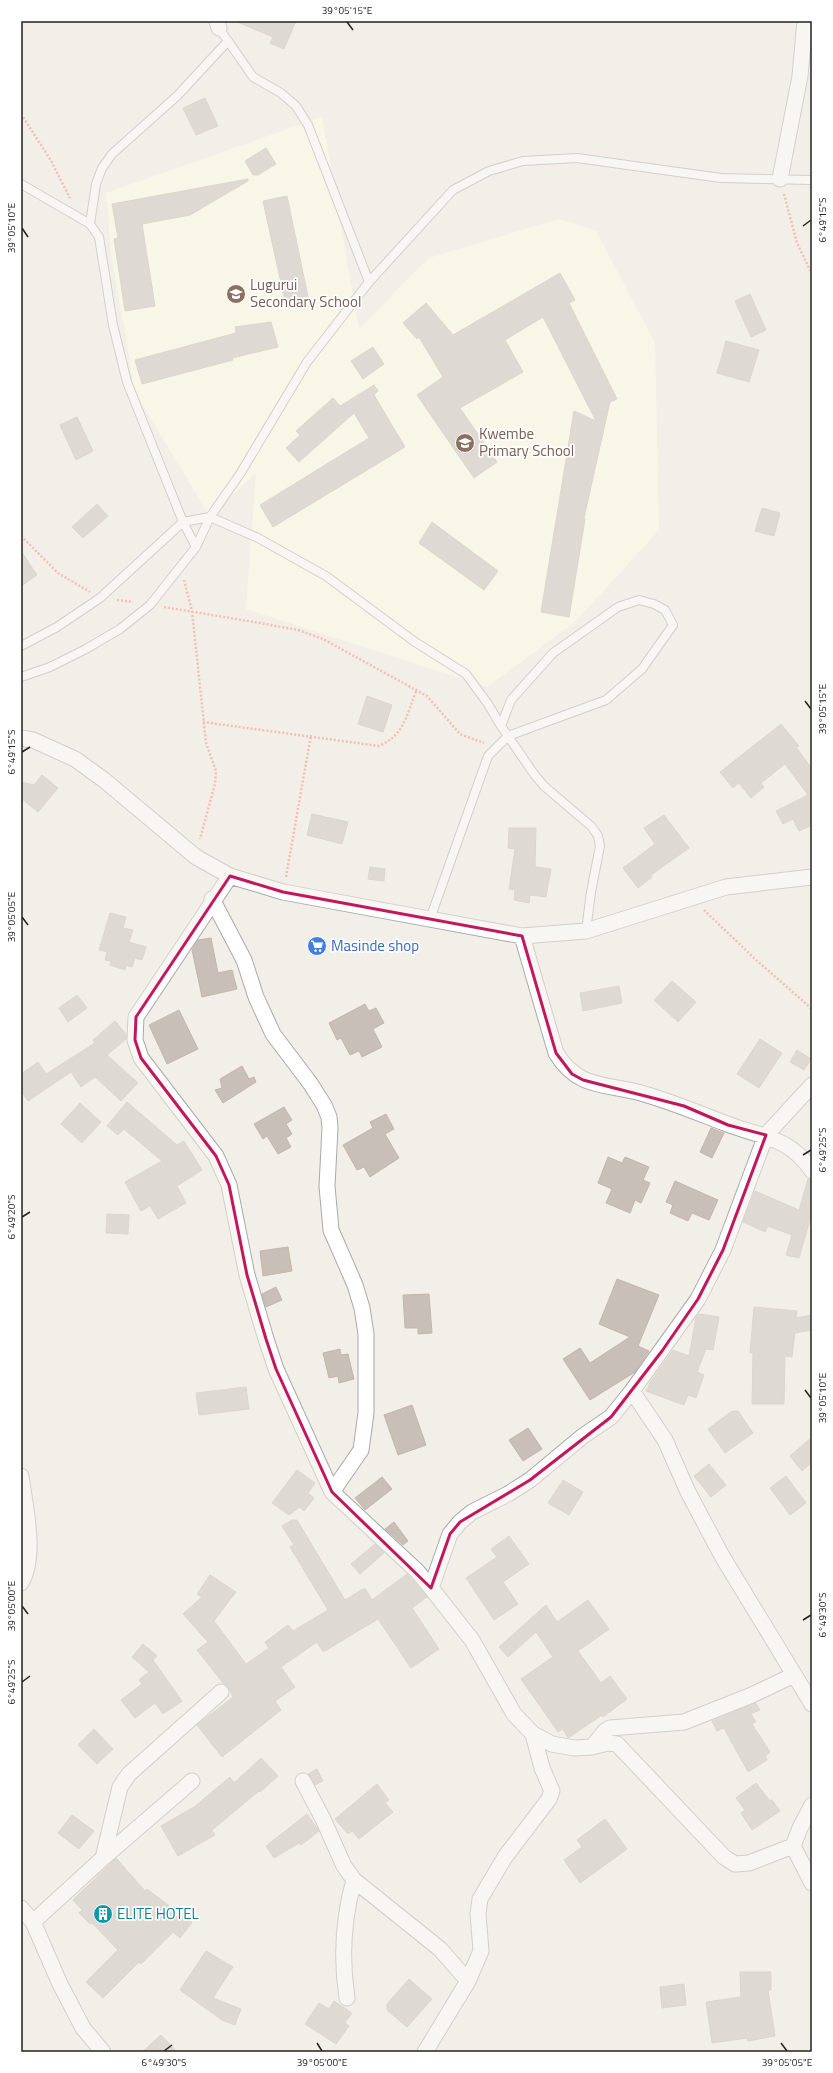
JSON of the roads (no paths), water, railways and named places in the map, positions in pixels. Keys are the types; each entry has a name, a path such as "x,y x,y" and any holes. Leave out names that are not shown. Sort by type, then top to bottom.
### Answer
{"street":[{"path":"780,179 800,76 806,21"},
{"path":"21,738 34,740 75,759 104,780 196,857 230,876 283,892 522,936 586,931 726,887 812,877"},
{"path":"230,876 212,899 136,1017 135,1040 141,1058 216,1156 229,1185 247,1275 276,1369 332,1492 417,1571 472,1640 514,1714 533,1734 552,1744 574,1748 592,1747 608,1743 617,1744 724,1857 735,1864 749,1863 793,1846 800,1828 812,1805"},
{"path":"212,899 244,960 256,996 273,1034 310,1083 324,1105 329,1117 330,1128 327,1186 331,1230 355,1285 362,1308 366,1349 366,1413 361,1450 332,1492"},
{"path":"522,936 556,1053 564,1066 572,1074 583,1080 640,1093 684,1106 728,1125 766,1135 785,1144 799,1156 812,1171"},
{"path":"431,1588 450,1534 460,1522 472,1512 508,1494 530,1480 583,1436 611,1417 632,1391 698,1299 723,1250 766,1135 812,1086"},
{"path":"632,1391 665,1440 688,1492 722,1556 812,1704"},
{"path":"21,1476 30,1545 26,1574 21,1583"},
{"path":"592,1747 605,1731 610,1728 684,1722 752,1695 794,1675"},
{"path":"103,1858 120,1787 129,1774 221,1692"},
{"path":"425,2052 468,1981 481,1951 478,1914 480,1899 505,1857 549,1799 552,1791 542,1768 533,1734"},
{"path":"33,1922 103,1858 192,1781"},
{"path":"302,1781 323,1819 344,1866 354,1880 440,1949 468,1981"},
{"path":"793,1846 812,1883"},
{"path":"347,1998 343,1975 344,1925 354,1880"},
{"path":"21,1908 33,1922 60,1984 83,2028 103,2052"}],"lane":[{"path":"218,24 228,41 254,77 281,93 296,106 308,125 369,282"},
{"path":"90,224 96,184 102,168 112,154 177,96 228,41"},
{"path":"21,677 50,667 86,649 120,629 150,605 182,568 196,547 210,518 240,474 307,362 369,282 454,190 489,171 523,161 577,158 721,178 812,180"},
{"path":"21,184 90,224 99,237 113,325 127,382 183,522 196,547"},
{"path":"21,646 57,627 100,598 183,522 210,518 258,538 291,555 326,576 415,642 466,674 544,786 592,827 598,836 600,846 591,892 586,931"},
{"path":"430,919 488,756 508,736 606,700 642,669 673,625 665,610 654,604 640,600 618,607 553,653 511,700 501,726"}],"place":[{"name":"Lugurui Secondary School","path":"236,294"},
{"name":"Kwembe Primary School","path":"465,443"},
{"name":"Masinde shop","path":"317,946"},
{"name":"ELITE HOTEL","path":"103,1914"}]}
